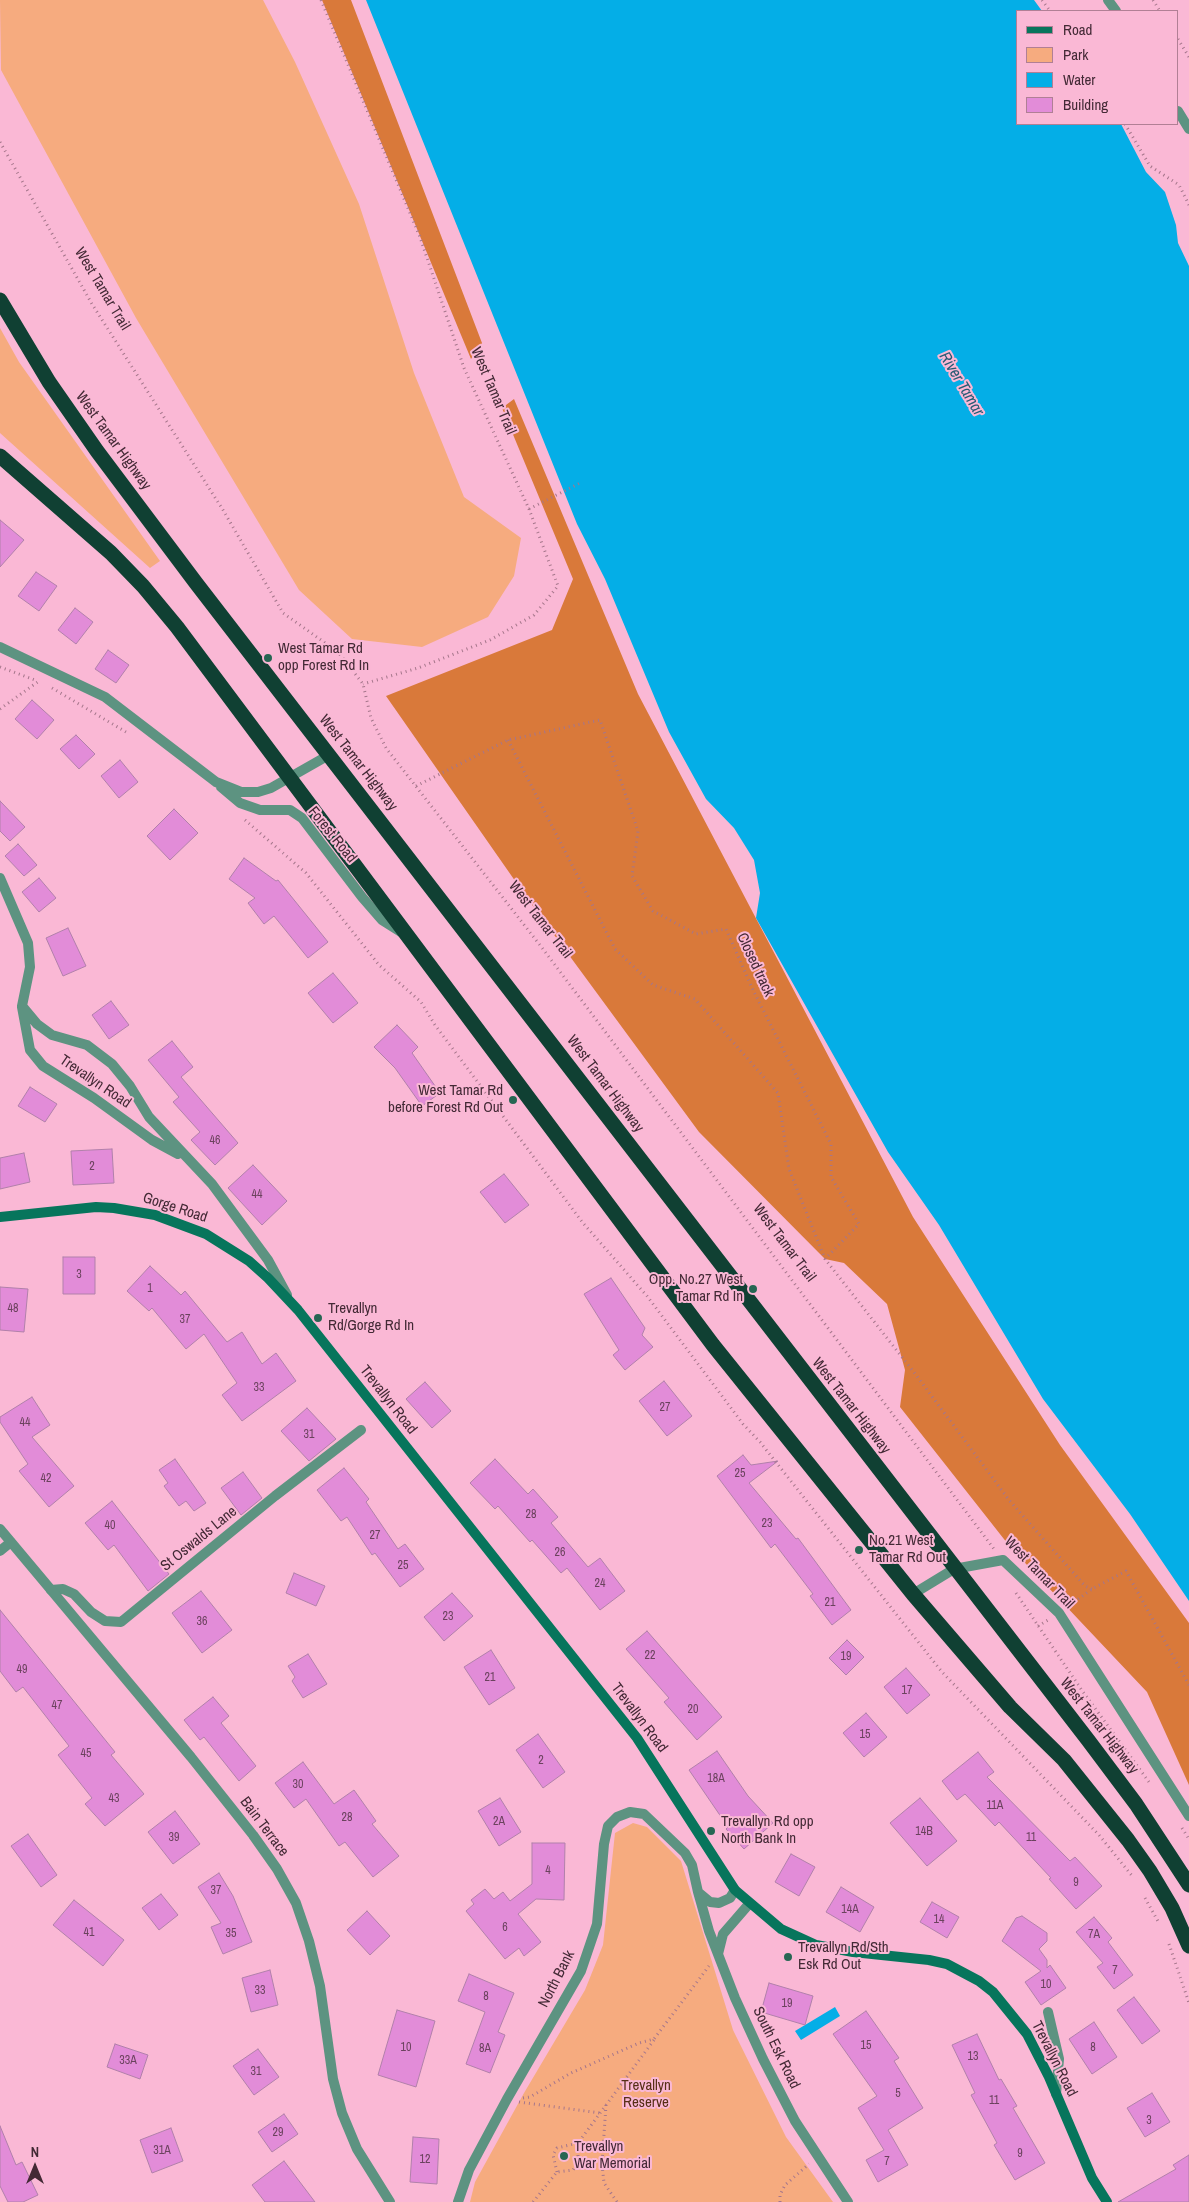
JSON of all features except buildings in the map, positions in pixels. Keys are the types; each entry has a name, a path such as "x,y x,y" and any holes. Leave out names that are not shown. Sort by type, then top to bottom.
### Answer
{"highway":[{"name":"West Tamar Highway","path":"0,300 49,382 97,452 1136,1804 1189,1885"},
{"path":"0,456 110,553 143,586 291,778 713,1345 913,1594 1010,1707 1064,1760 1100,1804 1150,1871 1172,1908 1189,1946"}],"street":[{"path":"1179,113 1189,129"},
{"name":"Forest Road","path":"0,647 105,697 216,782 240,803 260,810 290,810 302,818 382,920 410,938"},
{"name":"Forest Road","path":"216,782 241,792 258,792 291,778 329,755"},
{"name":"Trevallyn Road","path":"0,878 28,943 30,967 22,1006 30,1050 43,1066 94,1098 152,1140 185,1157"},
{"name":"Trevallyn Road","path":"22,1006 37,1024 52,1035 87,1045 112,1064 130,1086 149,1117 212,1184 268,1260 289,1298 637,1738 735,1890 749,1904 781,1929 816,1945 946,1964 979,1981 993,1992 1027,2034 1056,2094 1092,2178 1107,2202"},
{"name":"Gorge Road","path":"0,1217 96,1207 155,1214 206,1234 232,1250 249,1261 289,1298"},
{"name":"St Oswalds Lane","path":"51,1590 63,1589 74,1594 91,1612 105,1621 121,1622 276,1496 361,1430"},
{"name":"Bain Terrace","path":"0,1530 191,1757 253,1835 277,1869 296,1903 309,1941 320,1986 333,2079 342,2112 357,2148 390,2202"},
{"path":"0,1551 11,1542"},
{"path":"913,1594 954,1569 1003,1560"},
{"name":"West Tamar Trail","path":"1003,1560 1059,1613 1189,1816"},
{"name":"North Bank","path":"458,2202 469,2170 506,2099 581,1971 597,1924 604,1844 608,1826 617,1818 630,1812 644,1814 685,1853 692,1865 710,1931"},
{"path":"698,1892 710,1902 719,1903 730,1898 735,1890"},
{"path":"718,1954 723,1934 749,1904"},
{"name":"South Esk Road","path":"710,1931 763,2059 795,2121 848,2202"},
{"path":"1048,2012 1059,2059 1056,2094"}],"path":[{"name":"West Tamar Trail","path":"321,0 420,237 464,368 529,509 558,586 534,615 481,643 418,668 364,684"},
{"path":"1179,41 1189,57"},
{"path":"1126,125 1150,166 1179,185 1189,205"},
{"name":"West Tamar Trail","path":"0,142 92,304 223,510 283,613 338,652 364,684 372,718 386,748 544,949 1003,1560"},
{"path":"529,509 580,482"},
{"path":"0,667 20,676 39,681 131,735"},
{"path":"0,708 39,681"},
{"name":"Closed track","path":"508,740 600,720 638,831 632,876 653,911 696,934 726,929 753,990 831,1144 831,1177 859,1224 825,1259"},
{"path":"416,786 508,740 615,949 652,984 695,999 778,1093 789,1169 825,1259 916,1375 1009,1500 1085,1586 1092,1590"},
{"path":"242,818 306,873 379,965 421,1002 582,1223 646,1296 743,1424 760,1442 936,1664 1099,1835 1136,1881"},
{"path":"1059,1613 1092,1590 1126,1571 1189,1685"},
{"path":"1012,1587 1087,1697 1154,1789"},
{"path":"1180,1824 1189,1839"},
{"path":"1145,1896 1161,1926"},
{"path":"1168,1942 1189,2003"},
{"path":"556,2172 553,2155 557,2148 578,2142 718,1954"},
{"path":"506,2099 530,2097 571,2073 639,2044 654,2040"},
{"path":"506,2099 600,2113"},
{"path":"606,2104 602,2164 604,2183 617,2202"},
{"path":"533,2202 556,2172 573,2170 578,2162 578,2142"},
{"path":"780,2202 780,2195 792,2177 818,2158"}],"green space":[{"path":"0,0 263,0 295,62 359,204 414,373 464,497 521,538 514,576 488,617 422,647 352,639 299,590 136,318 1,70"},
{"path":"0,328 19,362 160,561 150,568 0,433"},
{"name":"Trevallyn Reserve","path":"633,1823 647,1827 681,1861 733,2030 786,2137 833,2202 470,2202 475,2182 524,2093 585,1990 603,1945 615,1833"}],"shaded area":[{"path":"322,0 351,0 482,343 471,359"},
{"path":"514,399 638,694 913,1217 1060,1445 1189,1623 1189,1785 1147,1692 1011,1548 900,1407 905,1370 887,1304 844,1263 825,1259 699,1132 527,898 386,696 552,630 573,579 502,408"}],"water":[{"name":"River Tamar","path":"366,0 1034,0 1041,10 1016,10 1016,125 1122,125 1146,172 1165,192 1176,225 1178,243 1189,266 1189,1601 1130,1514 1043,1399 939,1225 888,1152 756,918 760,893 754,860 734,828 706,799 669,732 605,579 577,524"},
{"path":"835,2007 840,2016 801,2040 795,2031"}],"place":[{"name":"West Tamar Rd opp Forest Rd In","path":"268,658"},
{"name":"West Tamar Rd before Forest Rd Out","path":"513,1100"},
{"name":"Opp. No.27 West Tamar Rd In","path":"753,1289"},
{"name":"Trevallyn Rd/Gorge Rd In","path":"318,1318"},
{"name":"No.21 West Tamar Rd Out","path":"859,1550"},
{"name":"Trevallyn Rd opp North Bank In","path":"711,1831"},
{"name":"Trevallyn Rd/Sth Esk Rd Out","path":"788,1957"},
{"name":"Trevallyn War Memorial","path":"564,2156"}]}
